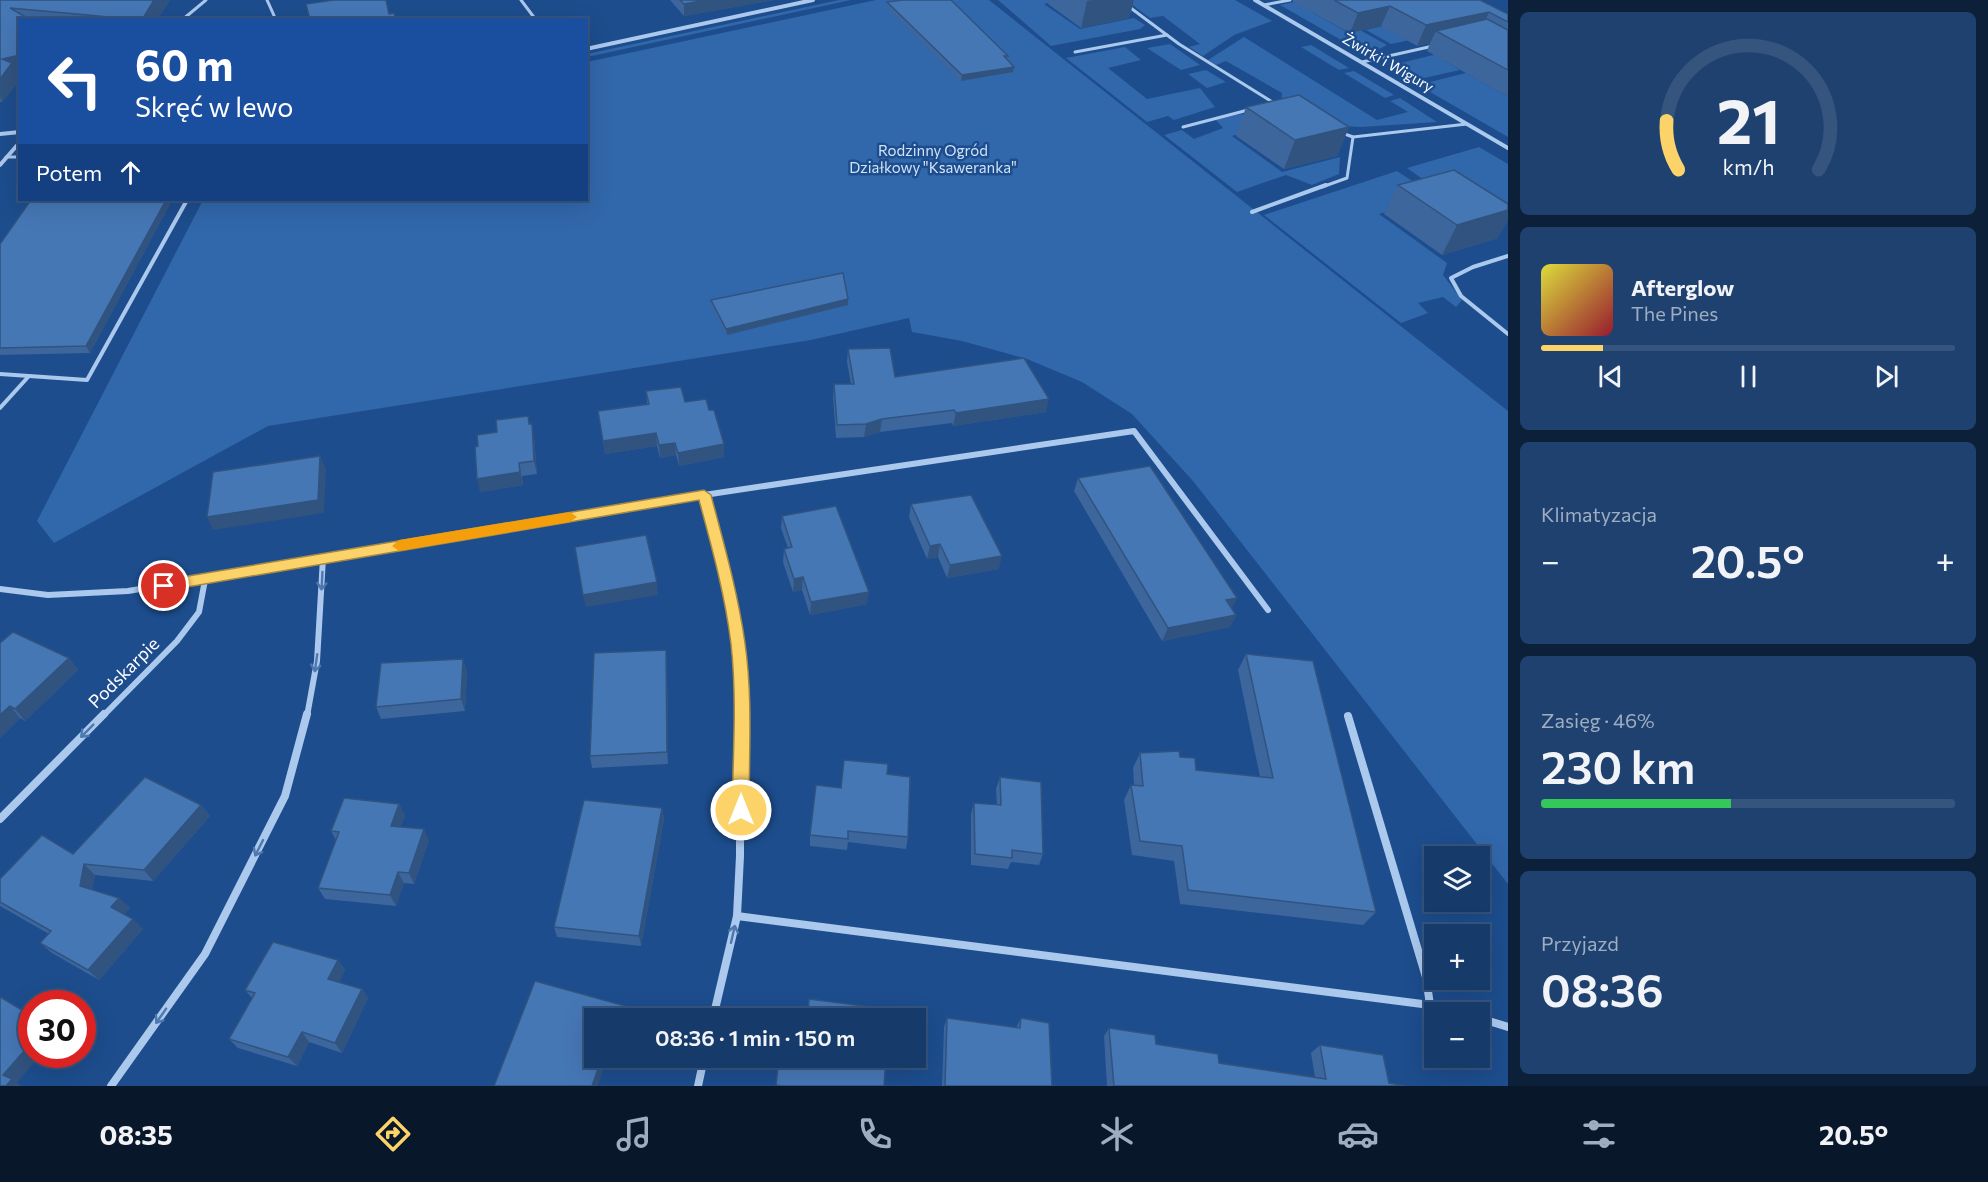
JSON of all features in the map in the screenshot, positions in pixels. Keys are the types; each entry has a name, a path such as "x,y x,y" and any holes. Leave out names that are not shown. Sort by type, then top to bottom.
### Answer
{"street":[{"path":"588,49 813,0"},
{"name":"Żwirki i Wigury","path":"1255,0 1508,148"},
{"path":"0,134 18,132"},
{"path":"0,165 18,144"},
{"path":"0,589 38,595 84,595 205,580 323,558 704,495 1134,431 1268,610"},
{"path":"704,495 728,582 740,670 740,856 737,916 715,1008"},
{"path":"111,1086 205,954 285,796 304,729 317,661 323,558"},
{"name":"Podskarpie","path":"0,819 177,641 199,612 205,580"},
{"path":"1348,716 1426,977 1430,1002"},
{"path":"737,916 1424,1004"},
{"path":"1490,1021 1508,1027"},
{"path":"698,1086 702,1068"}],"lane":[{"path":"184,18 206,0"},
{"path":"267,0 275,18"},
{"path":"521,0 534,18"},
{"path":"1120,0 1221,72 1282,107"},
{"path":"1264,5 1290,0"},
{"path":"1075,52 1167,35"},
{"path":"1362,62 1435,46"},
{"path":"1263,106 1274,103"},
{"path":"1182,126 1252,109"},
{"path":"1334,130 1353,137 1467,124"},
{"path":"1252,212 1347,178 1353,137"},
{"path":"6,157 18,157"},
{"path":"0,374 87,380 186,201"},
{"path":"1508,256 1473,267 1451,278 1461,296 1508,334"},
{"path":"0,408 29,376"}],"green space":[{"path":"839,0 851,0 588,57 588,54"},
{"name":"Rodzinny Ogród Działkowy \"Ksaweranka\"","path":"876,0 989,0 1508,411 1508,884 1490,861 1490,846 1478,846 1193,481 1132,414 1082,382 1027,359 962,341 912,332 909,318 811,340 268,426 54,543 37,521 202,201 588,201 588,62"},
{"path":"998,0 1060,0 1044,4 1080,29 1134,18 1145,25 1140,29 1051,46"},
{"path":"1126,0 1235,0 1272,21 1234,35 1203,56 1189,47 1200,44 1163,16 1150,18"},
{"path":"1303,0 1313,13 1347,32 1360,30 1387,45 1371,53 1362,52 1280,5"},
{"path":"1406,21 1432,35 1391,44 1366,30"},
{"path":"1244,37 1377,120 1408,112 1390,101 1400,98 1437,122 1361,127 1341,126 1281,103 1282,93 1226,61 1216,65 1208,60"},
{"path":"1170,44 1200,65 1181,70 1147,48"},
{"path":"1477,44 1443,60 1460,70 1411,81 1391,69 1393,65"},
{"path":"1311,45 1349,68 1339,70 1301,47"},
{"path":"1125,47 1141,60 1108,68 1147,99 1200,88 1215,107 1174,120 1168,116 1147,122 1066,58"},
{"path":"1206,70 1226,82 1207,88 1188,74"},
{"path":"1354,71 1394,95 1385,98 1344,73"},
{"path":"1466,73 1508,97 1508,137 1418,85"},
{"path":"1240,114 1252,115 1266,126 1232,136 1282,172 1340,157 1339,174 1312,185 1286,175 1237,192 1164,135 1182,130 1194,139 1223,128 1215,119"},
{"path":"1479,147 1508,164 1508,213 1472,214 1407,168"},
{"path":"1397,171 1437,197 1379,214 1447,263 1443,275 1462,300 1456,307 1443,297 1418,303 1428,313 1401,323 1264,215"}],"building":[{"path":"0,0 154,0 143,18 10,8 28,18 18,18 18,55 2,59 12,63 0,79"},
{"path":"334,0 386,0 389,14 394,13 395,18 310,18 306,4"},
{"path":"680,0 706,0 684,4"},
{"path":"951,0 1008,56 1004,56 1014,67 962,75 887,2"},
{"path":"1334,0 1480,0 1508,14 1508,22 1489,12 1426,25 1390,6 1358,13"},
{"path":"1487,19 1508,30 1508,70 1436,31"},
{"path":"1299,95 1349,127 1295,140 1246,107"},
{"path":"1454,170 1508,204 1508,210 1457,225 1398,185"},
{"path":"30,201 165,201 86,346 0,348 0,244"},
{"path":"843,273 848,299 726,329 711,300"},
{"path":"890,348 895,377 1024,358 1049,399 956,413 954,410 882,419 866,424 837,425 834,384 854,384 848,349"},
{"path":"681,387 685,402 706,399 709,410 714,410 724,444 678,453 675,443 659,445 656,433 603,441 598,411 649,404 646,391"},
{"path":"528,416 529,424 532,424 534,461 519,463 520,472 477,479 475,447 478,446 477,435 497,432 496,420"},
{"path":"320,456 318,500 207,517 213,472"},
{"path":"1150,466 1237,598 1226,600 1236,615 1168,628 1078,478"},
{"path":"971,495 1002,556 950,565 940,544 930,546 911,504"},
{"path":"836,506 869,592 811,602 803,577 794,579 784,549 792,547 782,516"},
{"path":"646,535 657,582 583,595 575,547"},
{"path":"13,632 69,658 15,709 10,706 0,715 0,643"},
{"path":"666,650 667,752 590,756 594,653"},
{"path":"1246,654 1313,661 1376,912 1188,890 1182,846 1140,841 1131,785 1143,786 1140,753 1179,751 1180,757 1195,758 1196,770 1273,778"},
{"path":"463,659 461,699 376,707 381,663"},
{"path":"844,760 888,764 887,774 910,777 908,837 848,831 848,839 810,835 816,785 841,788"},
{"path":"145,777 201,805 144,870 84,864 80,886 119,898 111,907 133,919 88,970 40,943 51,931 0,902 0,879 42,835 73,854"},
{"path":"1000,777 1041,782 1043,854 1012,850 1012,858 975,854 974,803 1001,805"},
{"path":"344,798 399,804 391,826 424,829 409,873 398,872 390,895 318,888 339,832 331,831"},
{"path":"584,800 662,808 639,936 554,927"},
{"path":"273,942 338,960 328,979 362,989 335,1043 302,1032 288,1057 229,1039 255,993 245,990"},
{"path":"535,981 629,1007 584,1008 584,1068 598,1068 592,1086 494,1086"},
{"path":"0,997 18,1008 18,1058 3,1075 12,1079 6,1086 0,1086"},
{"path":"809,999 864,1006 864,1008 808,1008"},
{"path":"947,1018 1020,1028 1021,1018 1049,1023 1052,1086 945,1086"},
{"path":"1109,1028 1155,1035 1156,1044 1218,1054 1219,1063 1326,1079 1320,1045 1383,1055 1389,1083 1406,1086 1114,1086"},
{"path":"778,1068 885,1068 884,1086 776,1085"}],"slow traffic":[{"path":"399,546 570,517"}],"route":[{"path":"164,586 704,495 728,582 738,644 741,810"}]}
